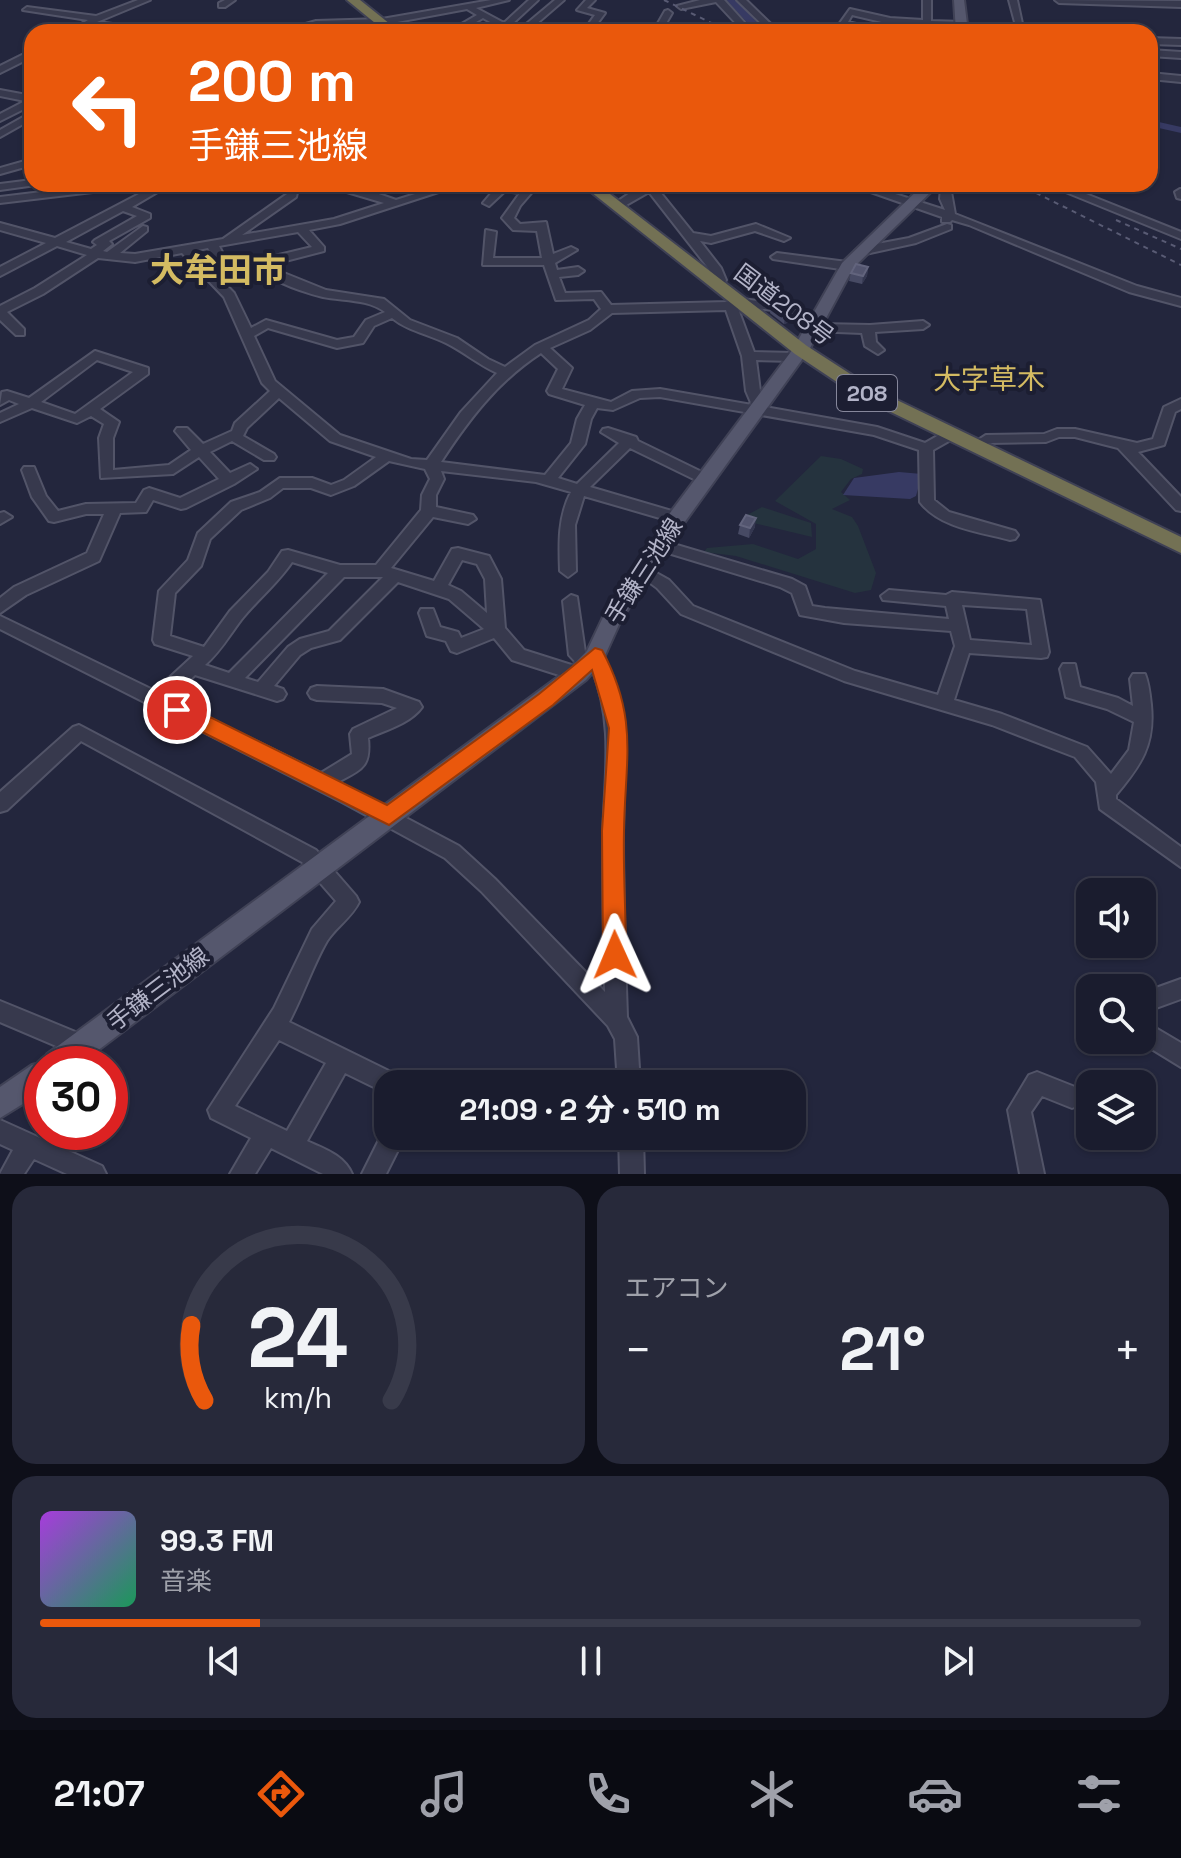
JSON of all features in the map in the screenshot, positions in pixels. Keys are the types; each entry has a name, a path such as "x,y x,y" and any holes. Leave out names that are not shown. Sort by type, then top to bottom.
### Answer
{"highway":[{"path":"353,0 383,24"},
{"name":"国道208号","path":"599,192 716,277 736,303 797,354 865,392 1180,542"}],"main road":[{"path":"959,0 961,24"},
{"name":"手鎌三池線","path":"82,1046 587,664 612,618 677,518 797,354 847,266 913,203 930,192"},
{"path":"0,1104 24,1087"}],"street":[{"path":"87,24 146,0"},
{"path":"457,0 496,24"},
{"path":"512,24 534,0"},
{"path":"532,24 560,0"},
{"path":"591,0 581,10 601,13 593,24"},
{"path":"681,6 717,0 741,24"},
{"path":"741,0 766,24"},
{"path":"923,24 927,0"},
{"path":"1013,0 1019,24"},
{"path":"1059,0 1073,0 1087,5 1126,0"},
{"path":"1116,0 1180,4"},
{"path":"395,24 498,1"},
{"path":"1067,1 1071,12"},
{"path":"27,10 107,24"},
{"path":"847,24 850,12 913,24"},
{"path":"662,24 668,13"},
{"path":"403,24 482,15"},
{"path":"466,24 482,15"},
{"path":"1158,41 1181,42"},
{"path":"0,51 12,56 0,62"},
{"path":"1158,54 1181,55"},
{"path":"0,70 24,57"},
{"path":"1158,77 1181,79"},
{"path":"1162,77 1164,87 1181,88"},
{"path":"1,94 24,98"},
{"path":"0,118 24,104"},
{"path":"0,135 24,121"},
{"path":"0,135 17,139"},
{"path":"0,161 17,165 24,160"},
{"path":"0,171 24,164"},
{"path":"0,187 24,184"},
{"path":"0,200 68,192"},
{"path":"3,268 151,192"},
{"path":"229,239 293,192"},
{"path":"354,192 394,203"},
{"path":"0,226 135,258 336,222 431,192"},
{"path":"489,203 499,192"},
{"path":"527,192 515,205 509,221 517,228 542,226 560,297 597,295 608,309"},
{"path":"617,206 640,192"},
{"path":"656,192 716,277"},
{"path":"878,192 913,203 948,221 991,230 1133,289 1181,302"},
{"path":"941,192 948,221"},
{"path":"1071,192 1181,236"},
{"path":"20,332 0,312 39,291 146,216 123,207"},
{"path":"861,251 912,241 948,221"},
{"path":"687,235 711,240 756,227 784,238"},
{"path":"99,251 143,229"},
{"path":"212,244 227,267 262,263 320,249 301,229"},
{"path":"75,232 99,251"},
{"path":"490,232 487,262 578,271"},
{"path":"711,240 716,277"},
{"path":"185,250 230,296 269,383 335,438 386,457 579,487 677,518"},
{"path":"551,268 571,250"},
{"path":"777,257 847,266"},
{"path":"262,263 270,272 323,293 380,302 406,323 452,341 483,362 505,372"},
{"path":"608,309 736,303 785,308 798,319 814,325 868,329 903,320 923,325"},
{"path":"736,303 758,408"},
{"path":"431,466 486,388 542,347 598,323 608,309"},
{"path":"249,334 266,324 337,344 358,340 370,323 395,312"},
{"path":"868,329 870,343 878,350"},
{"path":"542,347 565,368 554,391 594,403 613,406 637,394 660,393 691,401 758,408 877,431 926,448 951,434"},
{"path":"749,356 797,354"},
{"path":"0,401 7,395 31,403 77,419 93,411 143,371 95,355 31,403 0,418"},
{"path":"93,411 112,422 106,438 106,475 173,469 232,435 277,392"},
{"path":"549,480 559,463 579,443 583,414 594,403"},
{"path":"976,446 986,439 1046,438 1057,433 1075,433 1137,448 1159,442 1169,410 1181,403"},
{"path":"182,431 229,481"},
{"path":"608,432 631,440 707,480"},
{"path":"232,435 269,457"},
{"path":"568,571 567,514 579,487 631,440"},
{"path":"1124,446 1181,506"},
{"path":"926,448 927,502 944,516 1010,535"},
{"path":"206,654 161,640 167,591 195,562 203,537 212,526 236,506 265,495 280,483 312,483 331,490 349,483 386,457"},
{"path":"192,668 270,692 294,651 306,643 334,636 353,621 388,573 429,511 429,495 437,479 431,466"},
{"path":"149,493 181,504 250,469"},
{"path":"29,470 39,497 54,517 86,509 141,508 149,493 150,471"},
{"path":"0,607 20,591 93,557 114,509"},
{"path":"429,511 468,519"},
{"path":"660,545 786,583 799,590 806,611 853,620 913,620 957,626"},
{"path":"438,588 458,553 483,560 493,579 497,630"},
{"path":"157,700 206,654 288,555 340,571 388,573 438,588 455,595 497,630 518,655 587,664"},
{"path":"232,680 340,571"},
{"path":"642,571 663,584 687,610 850,676 996,719 1081,752 1105,780 1107,803 1178,852"},
{"path":"889,596 1034,604 1041,652 963,646"},
{"path":"571,601 577,655 607,681 619,728 613,831 616,1019"},
{"path":"943,705 963,646 952,601"},
{"path":"427,613 433,632 452,636 457,647 497,630"},
{"path":"0,622 389,816 452,852 488,885 616,1019 626,1037 628,1070"},
{"path":"1069,669 1072,692 1112,703 1144,719"},
{"path":"1106,793 1138,757 1143,743 1144,719 1139,679"},
{"path":"317,693 383,696 413,707 359,734 361,756 354,764 322,782"},
{"path":"0,804 79,732 309,856 319,866 349,902 329,917 314,940 291,998 219,1110 292,1145 333,1171"},
{"path":"1156,998 1181,989"},
{"path":"0,1011 82,1046"},
{"path":"274,1026 374,1076"},
{"path":"1156,1040 1181,1056"},
{"path":"292,1145 341,1059"},
{"path":"1032,1174 1019,1110 1037,1083 1072,1097"},
{"path":"0,1132 24,1143"},
{"path":"242,1174 267,1132"},
{"path":"11,1174 26,1150"},
{"path":"40,1150 94,1174"},
{"path":"374,1174 386,1150"},
{"path":"631,1150 632,1174"}],"shaded area":[{"path":"821,456 841,459 863,469 862,474 851,479 841,492 850,500 832,509 852,517 858,526 876,573 871,590 855,593 736,556 704,552 707,548 753,544 798,559 816,549 816,524 775,501"},
{"path":"762,507 811,523 812,537 745,521 747,515"}],"water":[{"path":"899,472 922,474 916,496 910,499 843,495 854,478"}],"building":[{"path":"856,264 868,267 863,276 851,273"},
{"path":"771,305 781,305 791,313 785,316"},
{"path":"746,515 756,518 750,528 740,525"}],"waterway":[{"path":"731,0 754,24"},
{"path":"1158,125 1181,130"}],"railway":[{"path":"664,0 714,24"},
{"path":"1034,192 1181,265"},
{"path":"1116,220 1181,249"}],"district":[{"name":"大牟田市","path":"218,270"},
{"name":"大字草木","path":"989,379"}],"route":[{"path":"177,710 389,816 546,700 595,656 607,681 619,728 613,831 615,955"}]}
